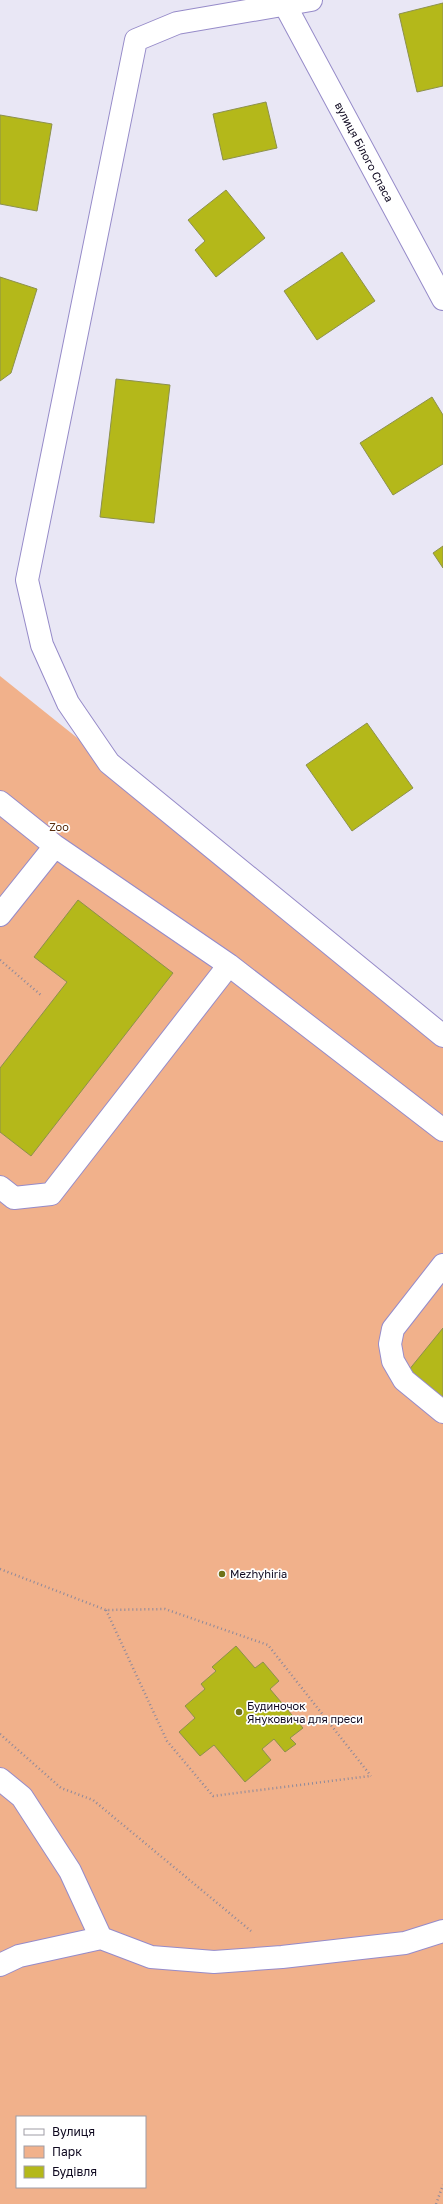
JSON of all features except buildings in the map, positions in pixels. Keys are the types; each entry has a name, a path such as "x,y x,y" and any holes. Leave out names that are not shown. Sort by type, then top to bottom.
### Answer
{"street":[{"path":"311,0 178,23 136,40 27,580 42,645 68,704 109,763 443,1036"},
{"name":"вулиця Білого Спаса","path":"285,5 443,299"},
{"path":"0,802 56,846 229,965 443,1130"},
{"path":"0,915 56,846"},
{"path":"0,1187 14,1198 51,1194 229,965"},
{"path":"443,1265 394,1330 390,1344 393,1362 404,1380 443,1412"},
{"path":"0,1779 22,1797 70,1871 101,1938"},
{"path":"0,1964 19,1956 101,1938 151,1957 214,1962 282,1958 405,1942 443,1931"}],"path":[{"path":"0,960 42,996"},
{"path":"0,1569 106,1610 165,1609 268,1645 371,1776 213,1796 167,1742 106,1610"},
{"path":"0,1734 61,1788 93,1800 282,1958"},
{"path":"436,2204 443,2185"}],"green space":[{"name":"Mezhyhiria","path":"0,676 443,1031 443,2204 0,2204"}],"place":[{"name":"Mezhyhiria","path":"222,1574"},
{"name":"Будиночок Януковича для преси","path":"239,1712"}],"park label":[{"name":"Zoo","path":"59,827"}]}
